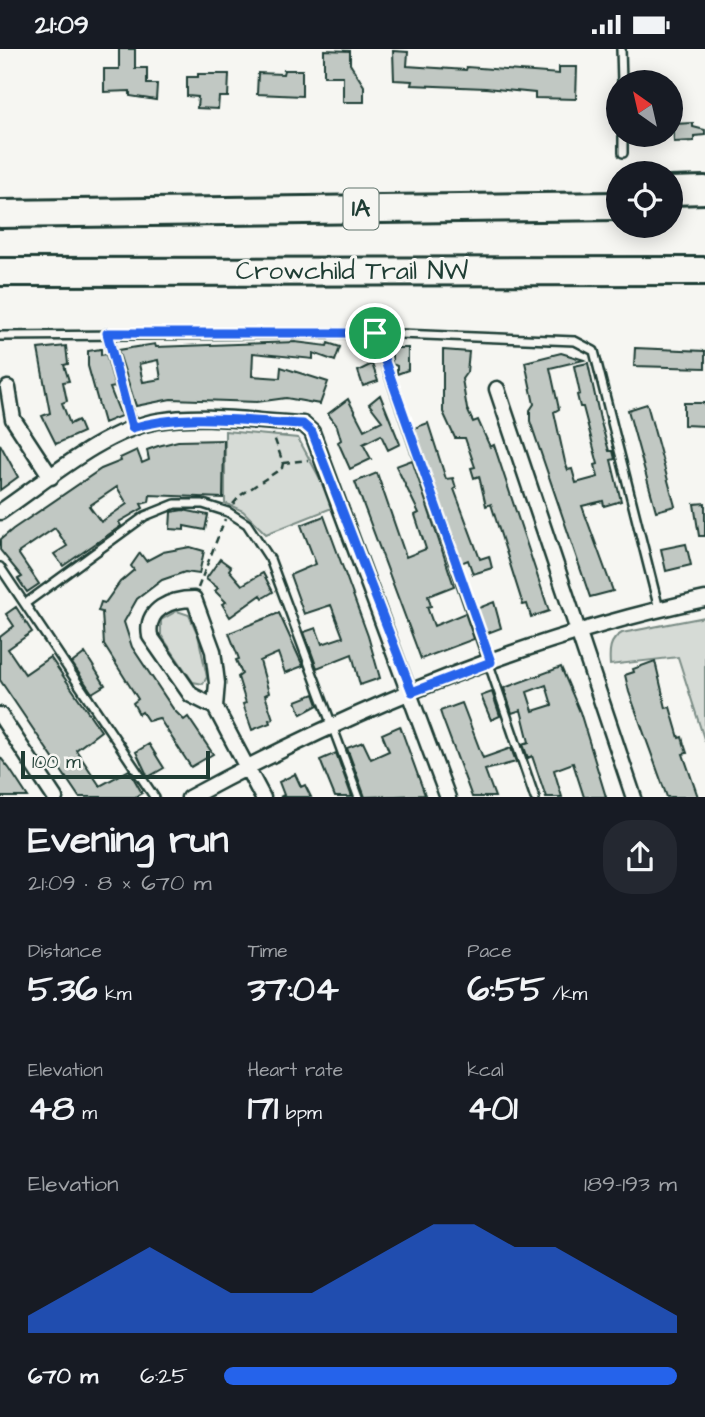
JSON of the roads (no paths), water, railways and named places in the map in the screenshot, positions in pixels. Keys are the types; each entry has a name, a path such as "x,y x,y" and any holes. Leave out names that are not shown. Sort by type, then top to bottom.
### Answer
{"highway":[{"path":"683,191 705,190"},
{"path":"532,206 568,195 606,193"},
{"name":"1A","path":"0,214 606,206"},
{"path":"683,206 705,206"},
{"name":"Crowchild Trail NW","path":"0,272 705,271"}],"street":[{"path":"8,388 13,419 51,477"},
{"path":"497,389 634,797"},
{"path":"0,512 107,439 132,428 173,419 303,424 312,432 412,692 448,797"},
{"path":"215,707 191,695 150,636 148,624 154,612 177,599 194,599 213,651 217,684 215,707 263,797"},
{"path":"189,797 246,767 412,692 579,631 705,599"},
{"path":"0,715 55,797"}],"lane":[{"path":"621,49 622,70"},
{"path":"623,147 623,153"},
{"path":"107,333 132,428"},
{"path":"0,336 107,333 375,333 575,341 594,351 659,609"},
{"path":"375,333 491,662 535,797"},
{"path":"26,603 145,516 175,504 203,504 228,512 247,524 270,559 359,797"},
{"path":"0,567 155,797"}]}
